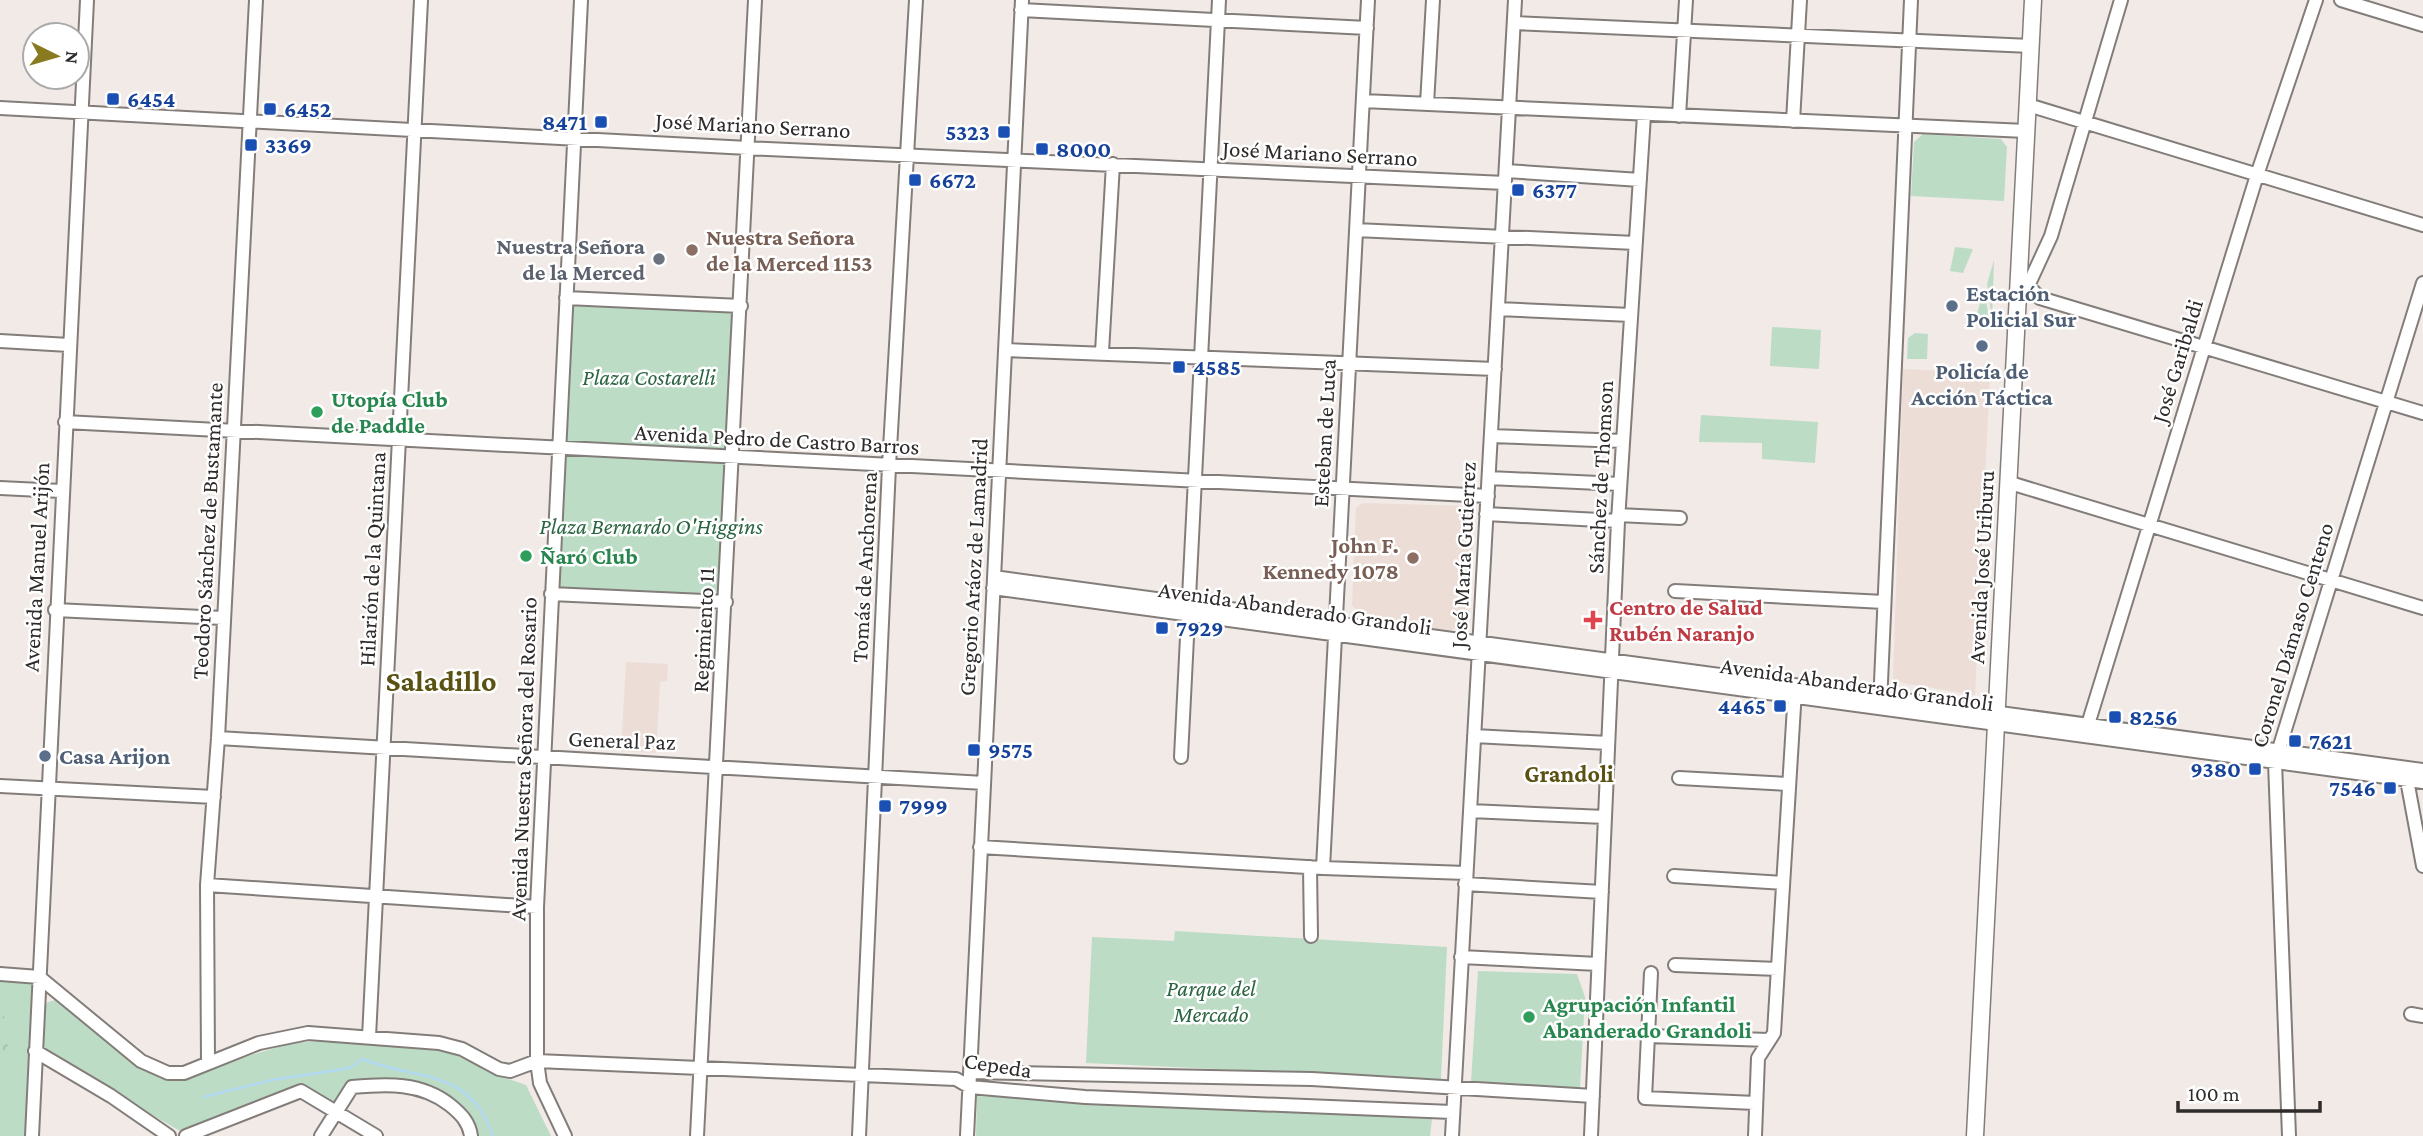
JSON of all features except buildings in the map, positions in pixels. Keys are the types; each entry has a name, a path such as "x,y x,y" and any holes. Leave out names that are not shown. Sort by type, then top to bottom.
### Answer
{"main road":[{"name":"Avenida José Uriburu","path":"1975,1136 2007,482 2023,286 2026,131 2033,0"}],"street":[{"name":"Avenida Manuel Arijón","path":"32,1136 55,610 87,0"},
{"name":"Teodoro Sánchez de Bustamante","path":"208,1063 207,885 218,738 256,0"},
{"name":"Hilarión de la Quintana","path":"369,1037 421,0"},
{"name":"Avenida Nuestra Señora del Rosario","path":"565,1136 540,1083 537,1061 537,907 581,0"},
{"name":"Regimiento 11","path":"697,1136 755,0"},
{"name":"Tomás de Anchorena","path":"859,1136 889,466 905,153 916,0"},
{"path":"1181,757 1219,0"},
{"name":"Esteban de Luca","path":"1311,936 1335,628 1368,0"},
{"path":"1427,104 1433,0"},
{"name":"José María Gutierrez","path":"1452,1136 1515,0"},
{"path":"1679,117 1686,0"},
{"path":"1793,121 1800,0"},
{"path":"1880,703 1911,0"},
{"path":"2121,0 2051,236 2023,286 2040,298 2423,413"},
{"name":"José Garibaldi","path":"2086,731 2257,175 2316,0"},
{"path":"2341,0 2423,25"},
{"path":"1021,5 1367,28"},
{"name":"Gregorio Aráoz de Lamadrid","path":"967,1136 1021,5"},
{"path":"1514,23 2031,46"},
{"path":"1363,100 1679,117 2026,131"},
{"path":"2028,105 2423,225"},
{"name":"José Mariano Serrano","path":"0,108 748,148 905,153 1359,176 1640,180"},
{"name":"Sánchez de Thomson","path":"1591,1136 1618,518 1644,115"},
{"path":"1102,352 1113,163"},
{"path":"1356,230 1636,243"},
{"name":"Coronel Dámaso Centeno","path":"2289,1136 2276,756 2423,282"},
{"path":"566,298 741,306"},
{"path":"1498,309 1631,315"},
{"path":"0,341 69,345"},
{"path":"1005,350 1201,355 1494,369"},
{"name":"Avenida Pedro de Castro Barros","path":"65,422 399,438 1194,484 1488,496"},
{"path":"1491,436 1623,441"},
{"path":"1489,478 1620,484"},
{"path":"2007,482 2423,608"},
{"path":"0,488 61,491"},
{"path":"1486,514 1680,518"},
{"name":"Avenida Abanderado Grandoli","path":"994,583 2276,756 2423,770"},
{"path":"1675,591 1884,602"},
{"path":"551,594 726,601"},
{"path":"55,610 223,618"},
{"path":"1755,1136 1758,1058 1774,1033 1795,691"},
{"path":"1474,736 1608,743"},
{"name":"General Paz","path":"218,738 545,758 717,765 984,783"},
{"name":"Avenida Abanderado Grandoli","path":"2276,756 2423,782"},
{"path":"1679,778 1789,784"},
{"path":"2407,780 2423,866"},
{"path":"0,786 214,797"},
{"path":"1470,811 1605,817"},
{"path":"981,846 1466,879 1602,892"},
{"path":"1674,876 1783,883"},
{"path":"207,885 537,907"},
{"path":"1461,957 1598,964"},
{"path":"1675,965 1778,969"},
{"path":"1651,973 1645,1098 1755,1103"},
{"path":"0,974 39,977"},
{"name":"Cepeda","path":"39,977 125,1049 156,1068 184,1073 285,1037 309,1033 439,1043 462,1049 499,1069 510,1071 537,1061 956,1079 970,1087 1085,1097 1452,1112"},
{"path":"1648,1036 1769,1040"},
{"path":"35,1051 111,1096 169,1136"},
{"name":"Cepeda","path":"971,1072 1312,1079 1592,1096"},
{"path":"321,1136 352,1087 388,1084 437,1094 462,1114 471,1136"},
{"path":"186,1136 301,1091 376,1136"},
{"name":"José María Gutierrez","path":"1446,1136 1452,1112"}],"shaded area":[{"path":"1903,369 1990,373 1975,695 1893,679"},
{"name":"John F. Kennedy 1078","path":"1363,503 1468,506 1474,512 1469,618 1449,632 1361,616 1352,605 1356,508"},
{"path":"626,662 668,664 667,681 660,682 656,753 621,751"}],"green space":[{"path":"1923,134 2001,139 2007,147 2004,201 1911,196 1914,142"},
{"path":"1955,247 1973,249 1963,273 1950,271"},
{"path":"1994,260 1992,318 1987,284"},
{"path":"1984,291 1991,328 1974,323"},
{"path":"566,298 741,306 726,602 551,594"},
{"path":"1772,327 1821,330 1819,369 1770,366"},
{"path":"1915,333 1928,334 1927,359 1907,359 1908,338"},
{"path":"1701,415 1818,422 1815,463 1762,459 1762,443 1699,442"},
{"name":"Parque del Mercado","path":"1175,931 1447,947 1441,1079 1086,1063 1092,937 1174,941"},
{"name":"Agrupación Infantil Abanderado Grandoli","path":"1478,971 1577,974 1585,997 1580,1088 1471,1082"},
{"path":"0,974 39,977 32,1136 0,1136"},
{"path":"55,1000 116,1050 152,1073 172,1079 291,1043 321,1041 438,1049 468,1060 488,1072 526,1085 551,1136 474,1136 464,1116 439,1092 424,1086 389,1082 349,1083 334,1102 301,1086 180,1131 42,1051 44,1007"},
{"path":"0,1008 7,1024 8,1052 0,1058"},
{"path":"977,1096 1432,1119 1430,1136 976,1136"}],"waterway":[{"path":"203,1097 272,1080 350,1068 362,1059 456,1087 470,1098 483,1114 493,1136"}],"place":[{"name":"6454","path":"113,99"},
{"name":"6452","path":"270,109"},
{"name":"8471","path":"601,122"},
{"name":"5323","path":"1004,132"},
{"name":"3369","path":"251,145"},
{"name":"8000","path":"1042,149"},
{"name":"6672","path":"915,180"},
{"name":"6377","path":"1518,190"},
{"name":"Nuestra Señora de la Merced 1153","path":"692,250"},
{"name":"Nuestra Señora de la Merced","path":"659,259"},
{"name":"Estación Policial Sur","path":"1952,306"},
{"name":"Policía de Acción Táctica","path":"1982,346"},
{"name":"4585","path":"1179,367"},
{"name":"Utopía Club de Paddle","path":"317,412"},
{"name":"Ñaró Club","path":"526,556"},
{"name":"John F. Kennedy 1078","path":"1413,558"},
{"name":"Centro de Salud Rubén Naranjo","path":"1593,620"},
{"name":"7929","path":"1162,628"},
{"name":"4465","path":"1780,706"},
{"name":"8256","path":"2115,717"},
{"name":"7621","path":"2295,741"},
{"name":"9575","path":"974,750"},
{"name":"Casa Arijon","path":"45,756"},
{"name":"9380","path":"2255,769"},
{"name":"7546","path":"2390,788"},
{"name":"7999","path":"885,806"},
{"name":"Agrupación Infantil Abanderado Grandoli","path":"1529,1017"}],"district":[{"name":"Saladillo","path":"441,680"},
{"name":"Grandoli","path":"1569,773"}],"park label":[{"name":"Plaza Costarelli","path":"649,377"},
{"name":"Plaza Bernardo O'Higgins","path":"651,526"}]}
